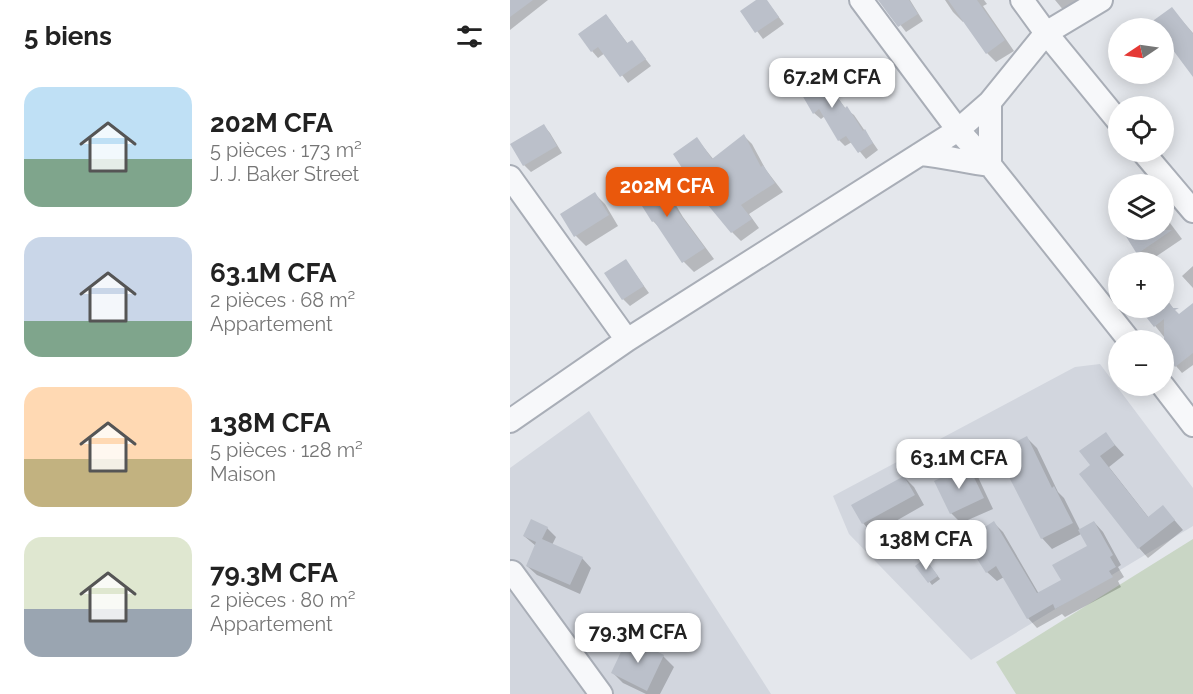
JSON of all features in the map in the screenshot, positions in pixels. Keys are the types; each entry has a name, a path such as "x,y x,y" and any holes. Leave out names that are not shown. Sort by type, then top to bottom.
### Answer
{"street":[{"path":"861,0 958,130 990,165 1121,330"},
{"path":"1022,0 1108,109"},
{"path":"510,421 627,340 958,130 990,102 1046,33 1101,0"},
{"path":"990,102 990,165"},
{"path":"920,154 945,156 990,165"},
{"path":"1151,162 1193,211"},
{"path":"510,177 627,340"},
{"path":"1171,396 1193,425"},
{"path":"512,572 601,694"}],"shaded area":[{"path":"1100,364 1108,375 1108,396 1124,396 1193,488 1193,526 971,660 849,534 833,496 1075,367"},
{"path":"589,411 771,694 510,694 510,468"}],"green space":[{"path":"1193,539 1193,694 1016,694 996,662"}],"building":[{"path":"510,0 533,0 510,17"},
{"path":"756,0 767,0 779,17 755,33 740,11"},
{"path":"878,0 909,0 918,14 898,27"},
{"path":"948,0 977,0 1005,40 986,54"},
{"path":"1172,7 1193,34 1193,77 1174,51 1174,18 1157,18"},
{"path":"606,14 627,43 632,40 646,59 620,77 598,47 591,52 578,34"},
{"path":"815,65 845,108 847,106 863,131 865,129 873,143 858,153 846,136 838,141 819,109 813,114 794,81"},
{"path":"544,124 557,146 523,166 510,144"},
{"path":"744,134 761,167 763,165 775,183 741,205 752,219 731,233 698,193 673,154 697,137 712,159"},
{"path":"652,170 673,205 705,248 682,263 632,190"},
{"path":"595,192 609,215 574,237 560,214"},
{"path":"1128,240 1157,240 1140,252 1136,252"},
{"path":"626,259 644,286 622,300 604,273"},
{"path":"1193,303 1193,353 1175,367 1174,330 1164,330 1164,319 1154,327 1147,318 1174,318 1174,308 1179,308 1175,310 1179,314"},
{"path":"1106,432 1115,445 1100,456 1148,517 1163,505 1175,520 1138,549 1079,474 1090,465 1079,451"},
{"path":"1027,436 1052,488 1054,486 1073,523 1041,539 996,452"},
{"path":"968,465 984,498 950,514 934,481"},
{"path":"904,476 915,495 862,524 851,505"},
{"path":"531,519 548,527 542,539 583,557 570,585 526,566 536,542 523,536"},
{"path":"994,521 1037,593 1061,580 1052,565 1087,546 1078,530 1094,521 1113,555 1110,557 1116,567 1109,571 1113,577 1055,609 1053,604 1027,619 996,566 986,573 965,540"},
{"path":"925,558 938,576 928,583 915,566"},
{"path":"628,637 664,655 647,691 611,673"}]}
